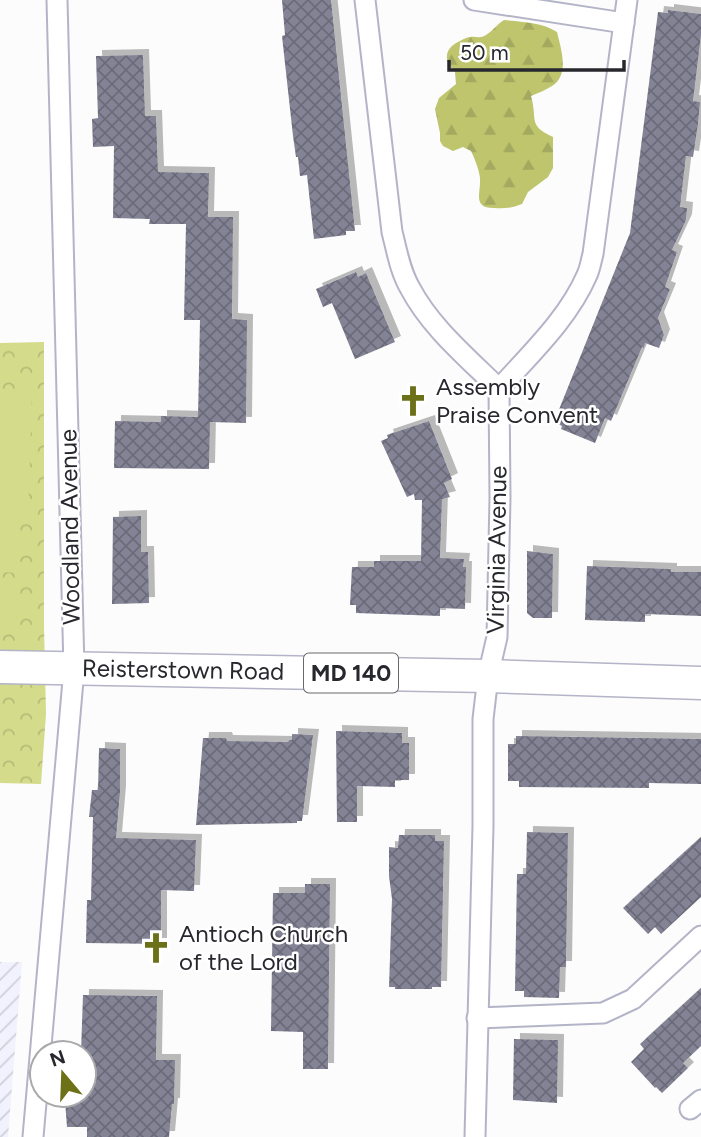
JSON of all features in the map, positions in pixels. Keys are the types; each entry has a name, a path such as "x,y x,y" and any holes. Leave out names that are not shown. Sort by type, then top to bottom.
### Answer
{"main road":[{"name":"Reisterstown Road","path":"0,667 488,676 701,683"}],"street":[{"name":"Woodland Avenue","path":"33,1137 74,669 58,0"},
{"path":"365,0 392,232 400,264 421,307 439,329 499,389 558,322 587,274 593,254 627,0"},
{"path":"474,0 624,23"},
{"name":"Virginia Avenue","path":"475,1137 483,719 488,676 497,636 499,389"},
{"path":"477,1018 603,1013 633,999 701,936"}],"shaded area":[{"path":"0,962 22,962 8,1137 0,1137"}],"green space":[{"path":"504,20 538,24 557,32 563,69 558,81 531,96 536,125 553,137 553,168 548,177 528,192 522,204 498,208 487,207 480,202 479,175 471,151 463,147 453,151 443,146 435,109 439,98 456,84 455,72 447,59 451,47 467,37 484,36"},
{"path":"44,342 46,714 41,784 0,783 0,343"},
{"path":"0,392 32,393 28,516 0,515"},
{"path":"0,534 18,534 18,573 0,572"},
{"path":"0,586 17,586 16,624 0,624"}],"building":[{"path":"282,0 331,0 355,231 346,231 346,235 314,239 307,175 300,176 293,136 282,36 285,35"},
{"path":"668,10 701,14 693,101 700,102 698,124 693,157 686,156 680,207 687,208 686,220 672,250 677,252 665,287 670,289 658,318 664,335 659,348 645,343 644,348 642,347 611,421 605,418 595,443 561,429 562,426 554,422 630,233 658,12 668,13"},
{"path":"143,55 145,116 156,116 158,172 209,173 208,217 233,217 232,319 247,320 246,423 210,422 209,469 114,468 115,421 161,422 161,416 198,417 200,320 184,320 186,224 149,224 150,219 113,218 114,146 93,147 92,119 98,118 96,56"},
{"path":"356,272 358,277 366,273 395,342 355,359 332,303 323,307 316,289"},
{"path":"429,421 452,479 444,483 450,497 442,499 440,558 464,559 465,609 440,608 440,616 356,613 356,605 350,605 352,567 374,567 374,561 421,561 422,500 415,500 414,494 407,497 381,441 388,438 387,435"},
{"path":"141,516 141,552 148,552 149,603 112,604 113,517"},
{"path":"527,551 553,554 552,618 533,618 527,613"},
{"path":"587,566 701,572 701,616 645,614 645,622 585,620"},
{"path":"336,731 402,733 402,743 409,743 409,780 395,780 395,787 357,786 357,822 337,822"},
{"path":"292,734 313,735 302,821 196,825 203,738 288,742 292,740"},
{"path":"516,736 701,739 701,784 649,783 649,788 519,787 519,781 508,781 508,744 516,744"},
{"path":"99,748 120,749 116,838 196,840 194,891 161,890 161,944 86,943 87,900 91,900 93,817 89,817 92,790 98,790"},
{"path":"527,832 568,833 566,967 560,967 559,998 524,997 524,991 515,991 517,874 526,874"},
{"path":"399,835 435,835 435,841 444,841 441,987 389,987 392,899 389,847 398,848"},
{"path":"701,837 701,897 661,934 655,927 648,934 623,908"},
{"path":"305,884 330,884 328,1069 303,1069 303,1032 271,1031 273,893 305,893"},
{"path":"701,988 701,1046 683,1063 688,1068 662,1093 631,1062 644,1049 640,1044"},
{"path":"83,995 157,996 156,1060 175,1060 174,1104 169,1137 87,1137 87,1127 67,1127 66,1109 98,1109 98,1039 81,1039"},
{"path":"514,1039 558,1040 557,1103 513,1100"}],"place":[{"name":"Assembly Praise Convent","path":"413,401"},
{"name":"Antioch Church of the Lord","path":"156,948"}]}
